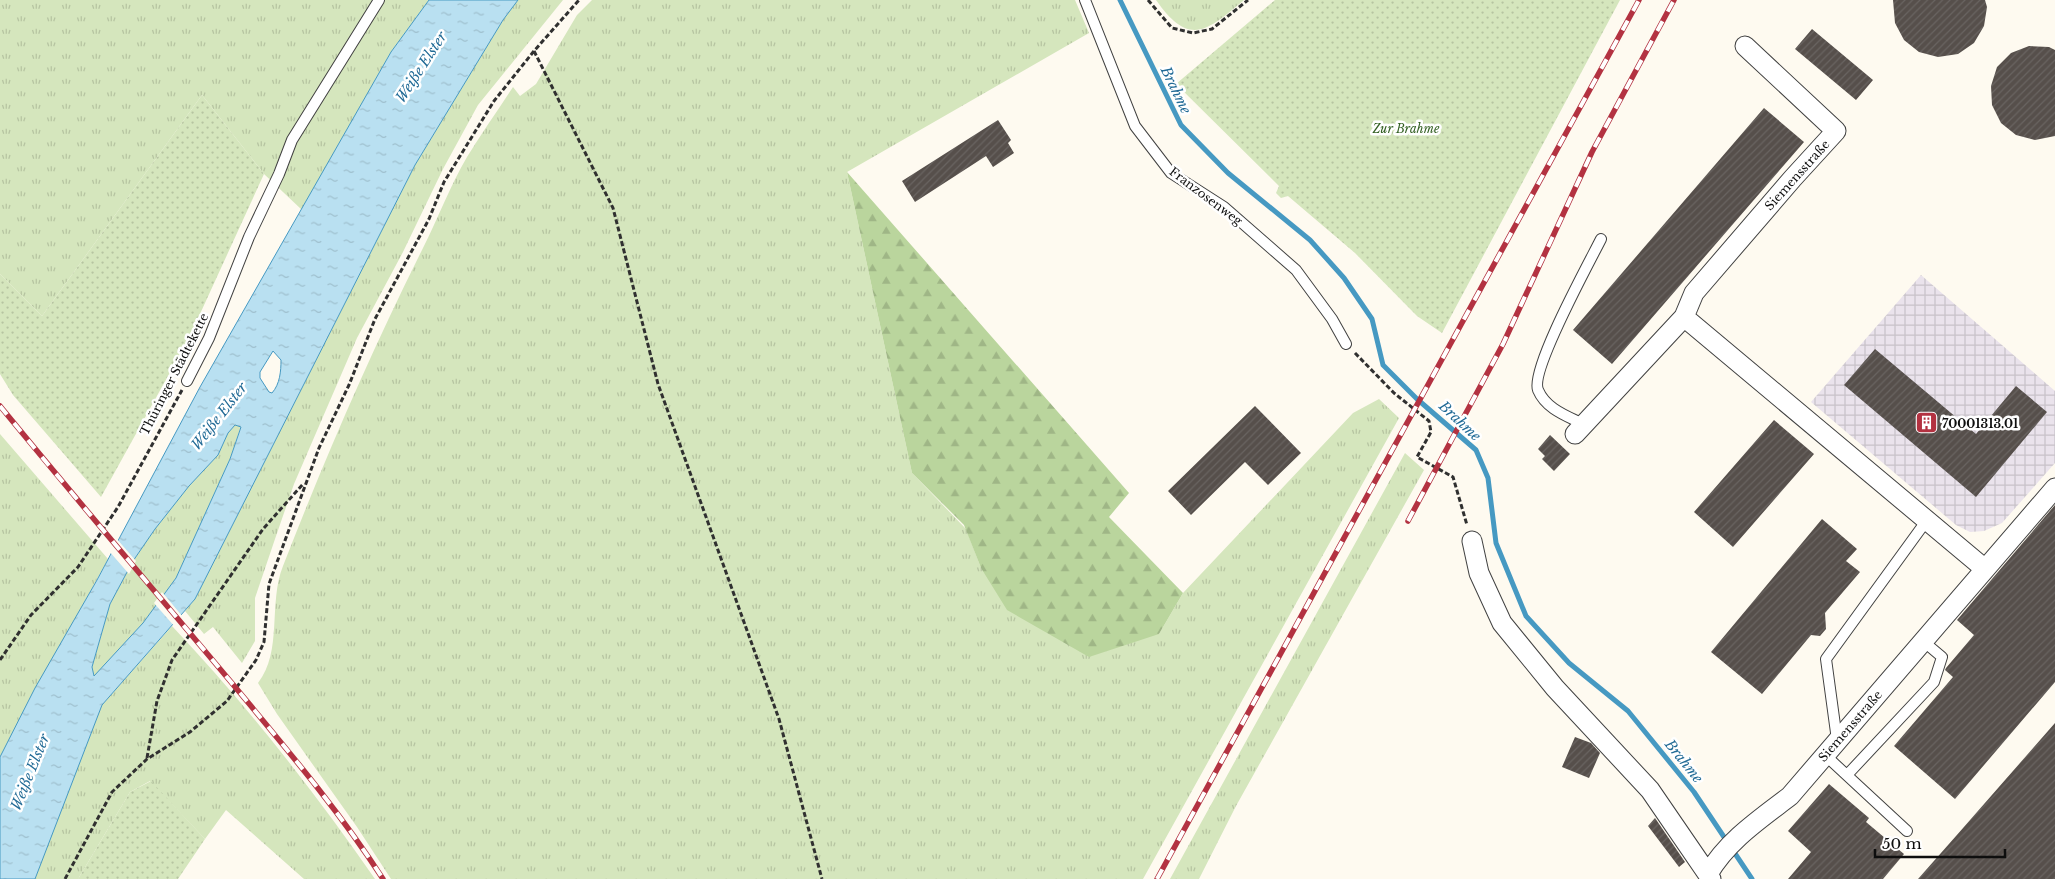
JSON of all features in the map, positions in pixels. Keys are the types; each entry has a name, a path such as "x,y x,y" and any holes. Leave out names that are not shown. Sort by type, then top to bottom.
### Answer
{"street":[{"name":"Siemensstraße","path":"1579,429 1684,317 1694,293 1836,131 1745,46"},
{"path":"1684,317 1985,569"},
{"name":"Siemensstraße","path":"1711,872 1743,832 1790,796 2055,488"},
{"path":"1472,541 1479,574 1502,623 1554,688 1650,790 1711,872"}],"lane":[{"name":"Thüringer Städtekette","path":"187,381 209,338 249,237 279,174 292,140 379,0"},
{"name":"Franzosenweg","path":"1085,0 1135,126 1171,173 1224,207 1296,270 1332,318 1346,344"},
{"path":"1579,429 1552,408 1538,390 1538,375 1547,350 1601,239"},
{"path":"1837,740 1826,658 1927,520"},
{"path":"1847,775 1934,682 1942,657 1923,641"},
{"path":"1825,755 1907,831"}],"path":[{"path":"65,879 112,792 147,759 190,732 227,701 256,660 264,642 269,584 319,448 349,384 375,319 429,219 444,182 494,101 578,0"},
{"path":"1148,0 1172,28 1193,33 1212,29 1248,0"},
{"path":"534,51 613,208 658,384 779,719 822,879"},
{"path":"1346,344 1394,393 1429,421 1431,432 1417,457 1453,477 1472,541"},
{"name":"Thüringer Städtekette","path":"0,660 31,615 78,567 118,507 187,381"},
{"path":"147,759 157,701 172,660 263,529 306,482"}],"shaded area":[{"path":"1921,275 2055,391 2055,463 2002,523 1984,531 1970,532 1956,525 1811,402"}],"green space":[{"path":"0,0 429,0 391,52 302,210 264,174 202,95 42,316 0,274"},
{"path":"518,0 563,0 478,105 443,169 403,252 357,338 294,484 255,598 255,641 242,663 213,627 204,634 185,611 195,599 415,165 503,20"},
{"path":"592,0 1075,0 1089,33 847,172 912,473 966,529 981,568 1159,634 1183,593 1353,413 1379,399 1399,418 1143,879 391,879 357,827 277,714 258,683 266,670 273,642 276,595 279,580 299,526 349,406 385,326 467,157 513,87 520,96 536,84 577,15"},
{"path":"1156,0 1244,0 1219,20 1198,30 1188,29 1178,24"},
{"name":"Zur Brahme","path":"1275,0 1620,0 1442,333 1417,316 1355,253 1288,196 1281,198 1276,193 1279,186 1176,84"},
{"path":"202,95 264,174 189,338 101,497 13,395 0,374 0,274 42,316"},
{"path":"847,172 1129,493 1109,517 1183,593 1159,634 1089,657 1007,610 981,568 964,525 912,473"},
{"path":"235,425 241,426 230,459 176,578 143,623 94,677 92,667 110,604 133,561 155,529 189,486 218,455 228,433"},
{"path":"0,434 108,559 0,757"},
{"path":"1405,453 1424,470 1236,806 1199,879 1170,879"},
{"path":"172,626 253,717 328,813 375,879 304,879 226,810 205,839 150,781 130,792 78,879 27,879 102,705"},
{"path":"151,781 205,839 178,879 78,879 130,792"}],"water":[{"name":"Weiße Elster","path":"429,0 518,0 503,20 415,165 195,599 102,705 35,879 0,879 0,757 35,688 97,580 200,387 391,52","holes":["273,351 281,360 281,364 278,382 272,393 269,392 260,378 260,372","235,425 241,427 230,459 176,578 143,623 94,676 92,667 110,604 133,561 155,529 189,486 218,455 228,433"]}],"pier":[{"path":"116,538 136,561 129,574 109,551"},
{"path":"162,592 183,617 175,627 154,603"}],"building":[{"path":"1893,0 1985,0 1987,7 1984,26 1974,43 1958,54 1938,57 1919,52 1904,40 1895,23"},
{"path":"1812,29 1873,80 1856,100 1795,49"},
{"path":"2029,46 2049,47 2055,50 2055,136 2035,140 2016,135 2001,123 1992,105 1991,86 1997,67 2011,53"},
{"path":"1764,108 1804,142 1612,364 1573,330"},
{"path":"998,120 1011,140 1008,143 1014,153 993,167 986,156 915,202 902,181"},
{"name":"70001313.01","path":"1875,349 1976,434 2016,386 2047,412 1976,497 1844,385"},
{"path":"1255,406 1301,453 1268,485 1245,462 1191,515 1168,491"},
{"path":"1774,420 1814,454 1733,547 1694,512"},
{"path":"1550,435 1570,454 1554,471 1542,459 1545,456 1538,449"},
{"path":"2055,505 2055,682 1955,799 1894,746 1953,677 1945,670 1946,668 1974,635 1957,620"},
{"path":"1822,519 1857,549 1846,561 1860,572 1825,613 1826,629 1820,636 1811,635 1762,694 1711,652"},
{"path":"2055,723 2055,879 1918,879 1956,836"},
{"path":"1575,737 1591,743 1600,753 1589,778 1562,767"},
{"path":"1829,784 1869,818 1866,822 1904,854 1883,879 1788,879 1811,852 1788,831"},
{"path":"1655,818 1685,862 1679,867 1648,826"}],"waterway":[{"name":"Brahme","path":"1120,0 1181,125 1228,173 1310,240 1344,278 1372,319 1383,365 1417,399 1476,450 1488,478 1496,543 1526,616 1569,663 1628,711 1694,792 1752,879"}],"railway":[{"path":"1157,879 1639,0"},
{"path":"1408,521 1503,344 1592,152 1674,0"},
{"path":"0,406 291,754 348,828 383,879"}],"place":[{"name":"70001313.01","path":"1926,423"}]}
